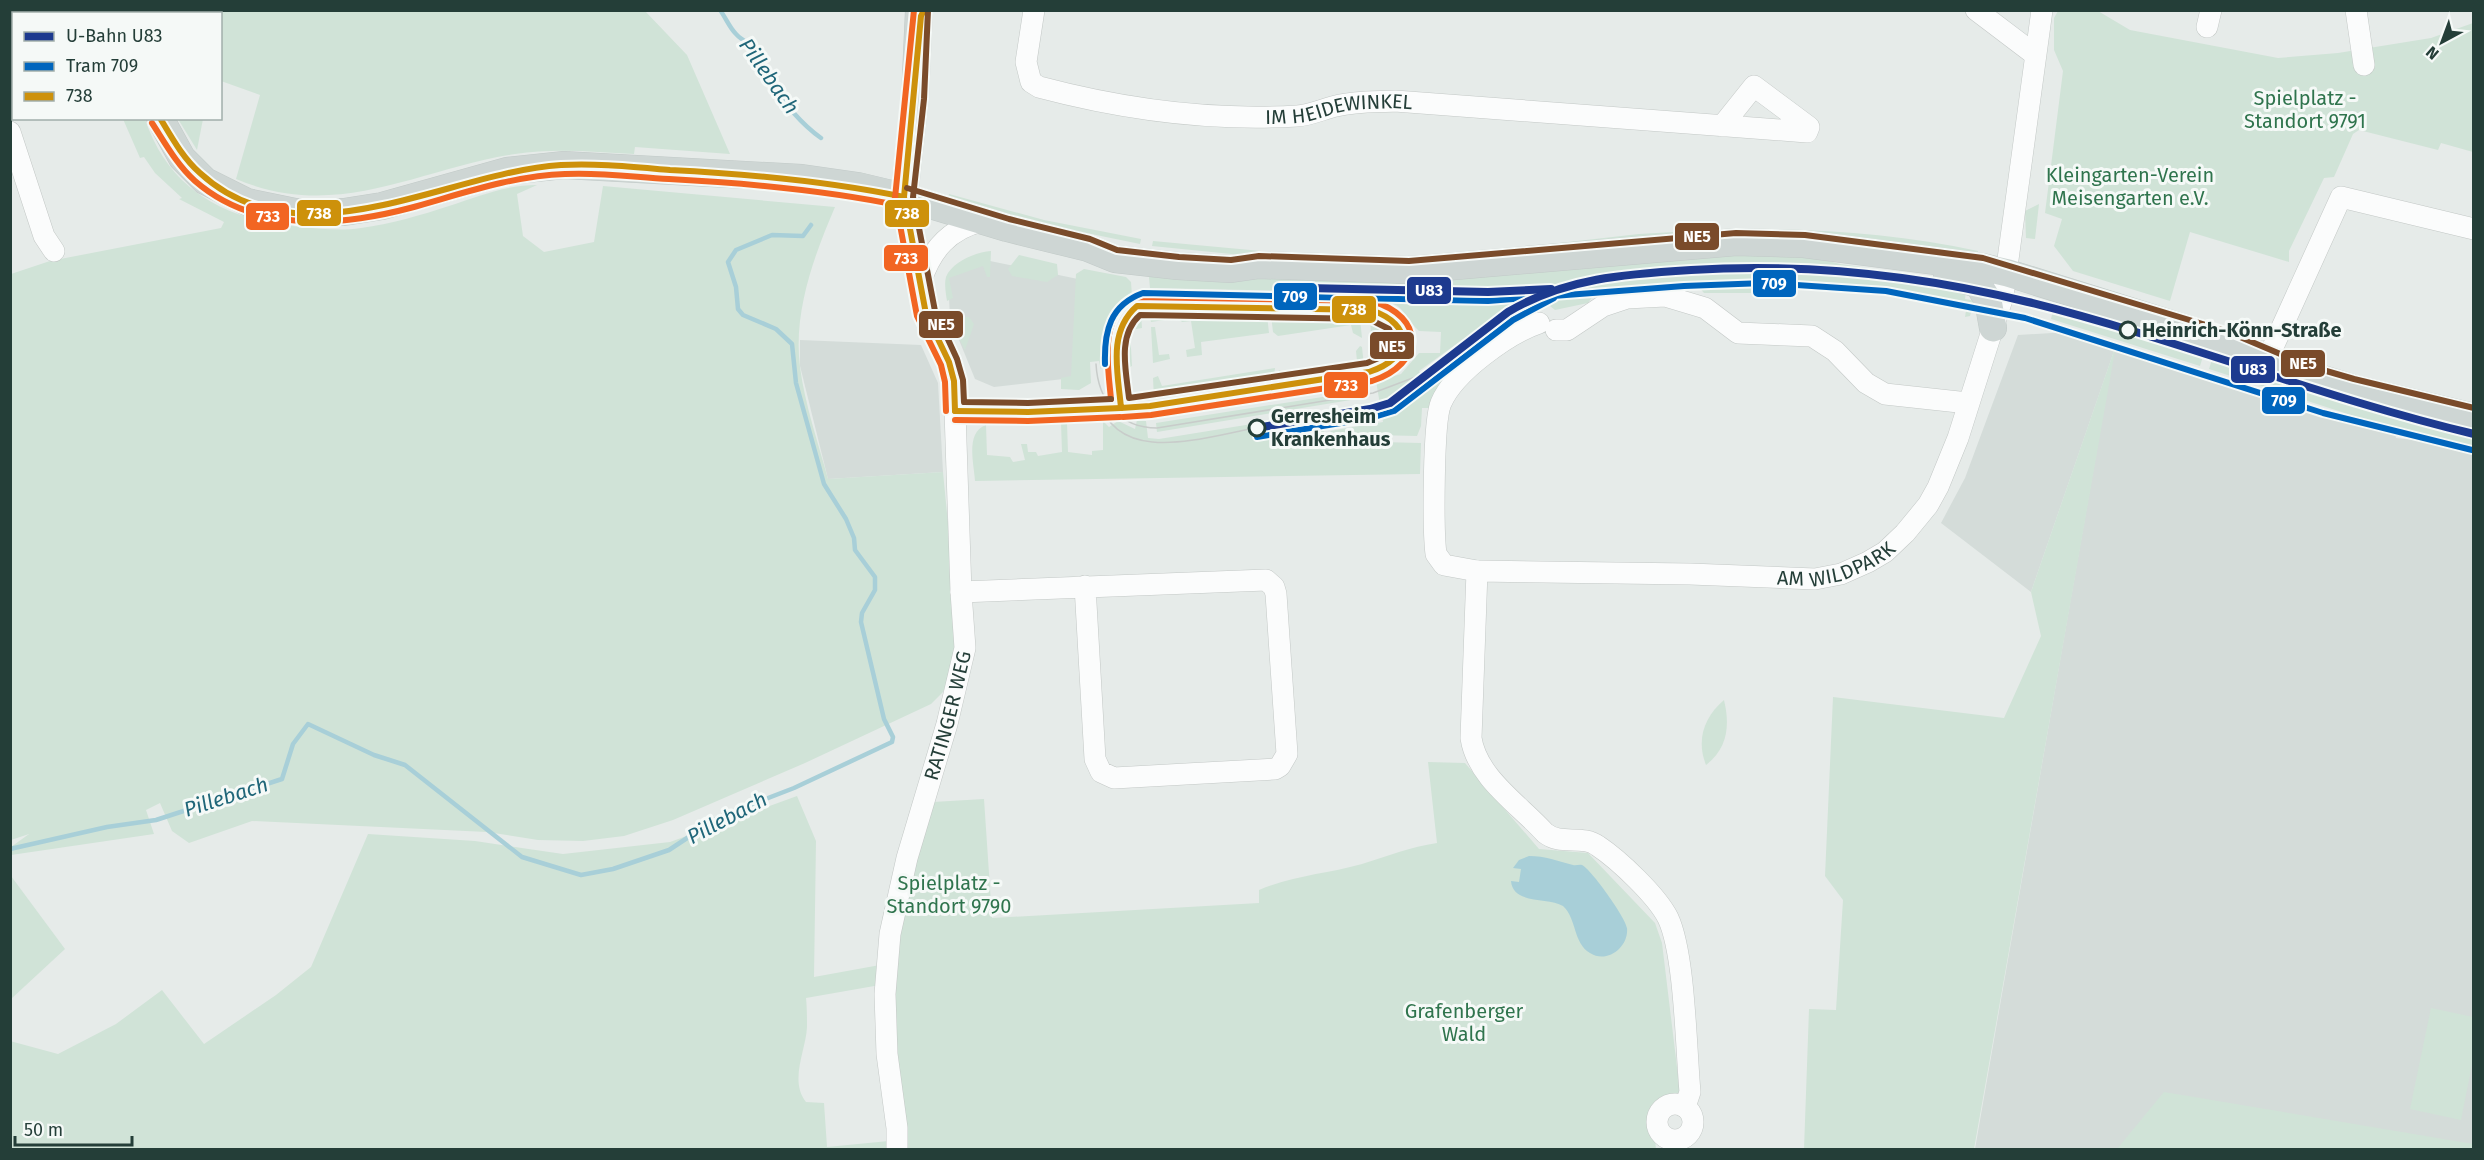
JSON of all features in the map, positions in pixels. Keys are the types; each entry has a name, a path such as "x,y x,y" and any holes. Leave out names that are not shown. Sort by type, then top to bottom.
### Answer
{"main road":[{"path":"904,197 922,12"},
{"path":"161,120 182,158 205,181 247,202 287,211 320,213 382,206 507,171 564,165 802,178 904,197 982,221 1088,248 1128,246 1259,265 1409,270 1736,242 1804,244 1982,267 2008,273 2223,340 2352,388 2474,417"},
{"path":"1902,257 1918,270 1978,284 1988,300 1994,328"}],"street":[{"name":"IM HEIDEWINKEL","path":"1034,10 1026,62 1031,82 1039,87 1107,102 1184,113 1259,117 1300,116 1356,102 1395,101 1722,126"},
{"path":"1976,10 2034,54"},
{"path":"2008,273 2034,54 2042,10"},
{"path":"2356,10 2364,65"},
{"path":"10,132 44,236 54,251"},
{"name":"RATINGER WEG","path":"897,1149 897,1128 886,1054 885,994 890,934 907,858 947,724 965,648 954,381 949,362 926,314 904,197"},
{"path":"2268,358 2341,197 2474,229"},
{"path":"921,282 931,255 944,240 967,225 982,221"},
{"name":"AM WILDPARK","path":"1968,404 1886,394 1866,383 1833,349 1812,336 1738,333 1705,308 1665,296 1627,298 1603,306 1567,330 1548,326 1503,339 1464,374 1440,404 1437,440 1436,554 1444,565 1477,571 1690,574 1815,579 1841,574 1885,552 1918,519 1938,487 1968,404 1994,328 2008,273"},
{"path":"1477,571 1471,738 1476,757 1486,772 1545,833 1558,840 1582,840 1597,845 1658,904 1668,917 1675,935 1681,989 1690,1092 1685,1107"},
{"path":"961,592 1085,586 1260,579 1270,583 1276,594 1287,754 1281,766 1275,769 1114,778 1101,772 1095,759 1085,586"}],"shaded area":[{"path":"990,261 1078,279 1072,378 994,387 975,379 950,318 948,277"},
{"path":"2068,332 2379,428 2395,434 2396,438 2473,447 2473,1149 1975,1149 2114,351 2031,592 1941,523 1965,478 2018,335"},
{"path":"800,340 921,345 938,383 943,472 828,479 800,366"}],"green space":[{"path":"645,11 687,55 730,154 635,147 634,154 575,151 530,152 479,161 411,180 343,194 309,195 273,191 236,179 260,95 222,81 222,12 172,12"},
{"path":"2058,11 2098,11 2130,30 2278,58 2338,53 2431,38 2473,23 2473,152 2441,143 2438,150 2359,130 2353,134 2334,177 2324,178 2289,251 2289,262 2190,232 2170,301 2073,271 2054,246 2062,219 2045,213 2063,71 2054,50 2054,18"},
{"path":"123,120 145,120 169,166 186,184 205,198 250,218 275,224 324,229 354,229 394,222 503,189 537,185 517,194 523,236 544,252 594,242 603,186 835,207 813,265 802,305 799,346 805,395 828,479 943,472 956,607 956,660 943,692 931,704 805,763 673,820 624,836 583,841 538,840 487,832 252,821 189,843 172,831 160,803 146,810 154,834 11,855 11,847 29,834 11,840 11,274 50,261 221,228 224,222 179,199 182,198 155,173 144,157 140,158"},
{"path":"179,120 203,120 197,150"},
{"path":"949,194 1044,220 1141,239 1140,244 1033,222 948,199"},
{"path":"2039,204 2035,239 2026,238 2025,211"},
{"path":"1726,229 1790,229 1884,236 1978,251 1978,255 1939,248 1477,258 1261,257 1152,246 1153,241 1284,253 1409,257 1472,253 1639,234"},
{"path":"991,251 990,277 987,277 983,266 949,278 953,298 947,301 946,277 953,267 978,253"},
{"path":"1673,254 1810,256 1840,264 1952,280 1967,285 1965,299 1983,302 1977,309 1972,308 1970,316 1965,317 1967,305 1881,292 1759,283 1751,293 1704,293 1696,284 1595,293 1588,303 1555,310 1545,302 1493,333 1494,335 1432,408 1422,408 1421,426 1417,436 1333,434 1330,431 1383,422 1376,381 1401,374 1419,353 1440,353 1441,332 1419,331 1397,305 1371,301 1370,297 1354,298 1353,292 1150,288 1148,267","holes":["1473,332 1479,339 1426,382 1419,371"]},
{"path":"1019,255 1057,264 1058,275 1047,282 1012,276 1008,269"},
{"path":"1084,269 1126,277 1131,282 1132,296 1123,303 1112,320 1101,370 1099,361 1090,362 1091,383 1079,390 1061,389 1061,378 1071,376 1076,274"},
{"path":"2054,306 2204,353 2200,366 2051,319"},
{"path":"1149,312 1267,315 1269,333 1201,342 1202,355 1187,357 1186,350 1195,348 1191,321 1182,322 1178,318 1151,322"},
{"path":"1141,315 1142,328 1130,330 1132,366 1126,369 1127,329"},
{"path":"1271,315 1360,319 1362,338 1353,333 1351,325 1278,336 1273,332"},
{"path":"957,317 969,317 974,324 965,350 950,320"},
{"path":"1370,319 1385,324 1391,336 1391,348 1385,358 1373,364"},
{"path":"1151,327 1155,327 1159,355 1169,354 1170,359 1153,363"},
{"path":"2116,345 1974,1149 1804,1149 1809,1009 1836,1010 1843,900 1825,876 1833,697 2004,718 2041,636 2031,592"},
{"path":"1360,346 1364,366 1289,378 1278,377 1279,370 1283,372 1357,361 1356,351"},
{"path":"2219,351 2473,427 2473,447 2385,426 2209,369 2213,356 2218,357"},
{"path":"1275,368 1274,376 1185,389 1154,399 1153,378 1158,376 1162,386"},
{"path":"1367,390 1369,397 1157,432 1156,423"},
{"path":"1370,405 1371,412 1376,412 1377,416 1322,427 1326,438 1338,441 1421,443 1420,474 975,481 973,441 979,429 986,425 987,455 1010,457 1013,462 1025,460 1021,444 1027,444 1028,452 1036,452 1038,456 1062,452 1061,423 1067,423 1068,452 1092,455 1092,451 1103,450 1103,421 1109,427 1118,421 1135,429 1137,420 1146,421 1148,438 1159,439"},
{"path":"1724,700 1727,718 1726,736 1719,751 1706,765 1702,747 1704,730 1711,714"},
{"path":"1428,762 1465,763 1539,849 1588,853 1655,923 1662,943 1680,1092 1653,1115 1656,1150 11,1150 10,1041 58,1054 116,1024 162,990 204,1044 276,995 311,967 368,834 475,841 563,854 670,842 797,796 816,841 814,977 880,965 880,985 806,998 807,1027 799,1075 801,1094 806,1102 824,1103 827,1147 899,1140 887,993 908,890 933,802 984,799 992,918 1259,903 1259,890 1272,885 1362,864 1408,849 1437,843"},
{"path":"10,876 65,949 11,999"},
{"path":"2431,1008 2473,1017 2473,1059 2461,1120 2410,1109"},
{"path":"2164,1092 2473,1144 2473,1149 2117,1149"}],"water":[{"path":"1529,856 1581,865 1593,875 1608,894 1627,928 1627,935 1616,952 1603,956 1590,953 1581,943 1571,917 1563,906 1524,897 1513,889 1511,881 1519,882 1521,869 1513,868 1519,860"}],"waterway":[{"name":"Pillebach","path":"720,10 734,31 747,43 754,62 778,94 802,122 821,138"},
{"name":"Pillebach","path":"10,849 107,827 156,820 282,779 293,744 308,724 374,755 405,765 522,857 581,875 613,869 669,850 719,817 794,788 892,742 893,737 884,719 861,622 862,613 875,590 875,577 855,550 854,538 846,519 824,484 796,383 792,344 776,329 743,315 738,309 736,287 728,262 736,250 772,235 803,236 811,225"}],"tram line":[{"name":"709","path":"1105,364 1106,341 1111,321 1123,305 1143,293 1488,301 1684,286 1765,283 1886,291 2025,318 2323,413 2472,450"},
{"name":"709","path":"1257,437 1371,418 1394,411 1513,320 1554,298"},
{"path":"1096,364 1101,389 1113,410 1132,423 1157,428 1373,393 1418,376 1460,350"},
{"path":"1099,400 1109,421 1125,434 1144,441 1166,443 1190,441 1256,428"}],"metro line":[{"name":"U83","path":"1256,428 1370,409 1390,403 1508,312 1530,301 1574,285 1643,273 1776,268 1903,278 2028,302 2140,333 2417,420 2474,434"},
{"name":"U83","path":"1307,288 1488,292 1551,289"}],"transit line":[{"name":"733","path":"914,10 895,198 917,316 941,365 945,382 946,411"},
{"name":"738","path":"924,10 921,16 904,197 926,314 949,362 954,381 955,411"},
{"name":"NE5","path":"928,10 924,99 913,197 935,311 957,359 963,380 964,402 1028,403 1111,399"},
{"name":"738","path":"161,120 183,154 200,173 240,200 283,212 329,213 376,207 517,171 561,165 616,166 758,176 817,182 904,197"},
{"name":"733","path":"152,123 183,168 195,181 219,198 244,210 298,221 326,222 354,219 410,208 525,178 578,174 786,188 902,206"},
{"name":"NE5","path":"907,188 1009,219 1090,239 1117,250 1179,257 1231,260 1259,256 1409,261 1736,233 1805,235 1983,258 2226,331 2309,366 2474,408"},
{"name":"733","path":"1111,399 1108,372 1110,328 1123,305 1135,297 1372,301 1390,308 1402,318 1409,329 1412,341 1402,364 1372,381 1151,415 1123,417"},
{"name":"738","path":"1137,306 1371,310 1385,316 1395,324 1403,341 1394,359 1369,372 1150,406 1121,408 1117,367 1118,340 1121,328 1137,306"},
{"name":"NE5","path":"1140,315 1369,319 1389,329 1394,341 1388,354 1367,363 1129,398 1125,365 1126,343 1128,333 1140,315"},
{"name":"738","path":"955,411 1028,412 1121,408"},
{"name":"733","path":"955,420 1028,421 1120,417"}],"place":[{"name":"Heinrich-Könn-Straße","path":"2128,330"},
{"name":"Gerresheim Krankenhaus","path":"1257,428"}],"park label":[{"name":"Spielplatz - Standort 9791","path":"2305,110"},
{"name":"Kleingarten-Verein Meisengarten e.V.","path":"2130,186"},
{"name":"Spielplatz - Standort 9790","path":"949,894"},
{"name":"Grafenberger Wald","path":"1464,1022"}]}
